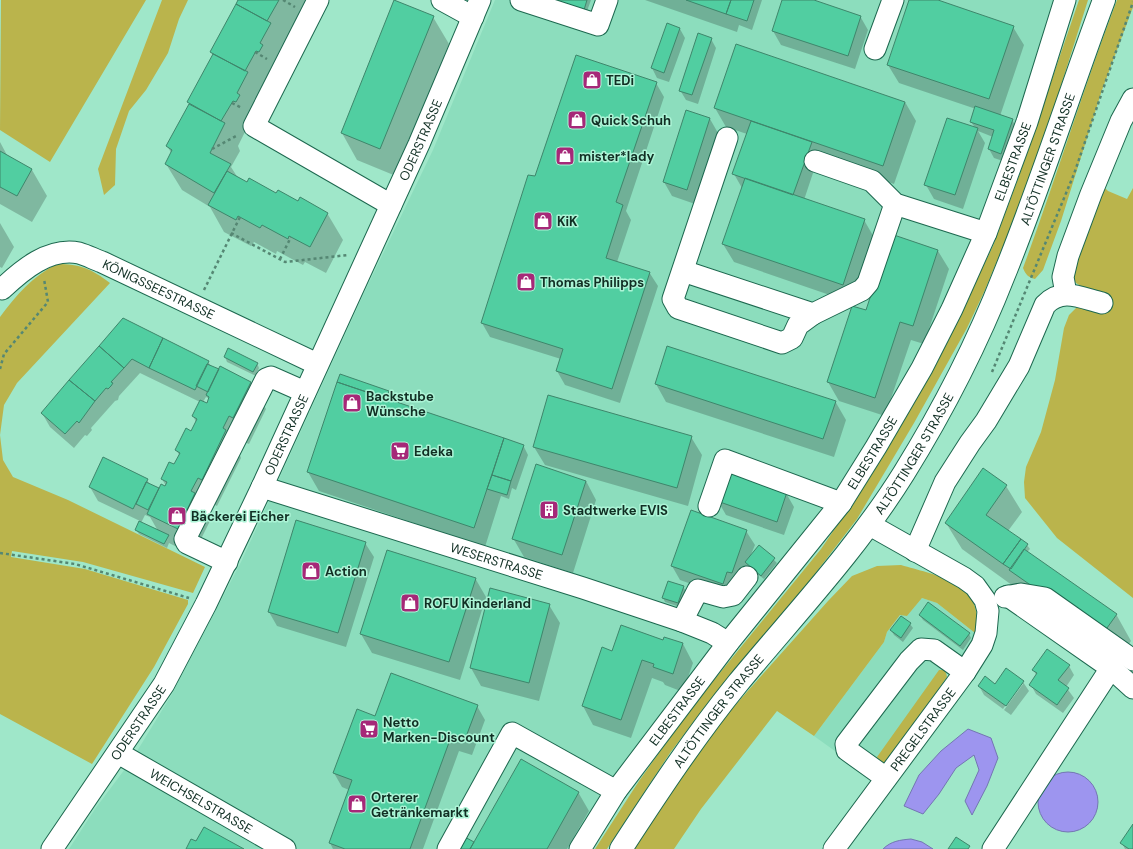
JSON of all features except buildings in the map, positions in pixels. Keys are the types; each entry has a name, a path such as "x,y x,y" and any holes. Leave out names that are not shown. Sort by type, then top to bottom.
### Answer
{"main road":[{"name":"ALTÖTTINGER STRASSE","path":"621,849 678,761 738,684 800,612 870,525 934,422 984,321 1041,180 1104,0"}],"street":[{"path":"318,0 254,126 391,205"},
{"path":"442,0 476,8"},
{"path":"521,0 598,25 607,0"},
{"path":"875,49 893,0"},
{"name":"ELBESTRASSE","path":"580,849 616,791 728,643 840,503 876,447 922,368 952,309 986,233 1027,122 1065,0"},
{"name":"ODERSTRASSE","path":"52,849 164,684 206,604 262,487 419,144 476,8"},
{"path":"1066,294 1063,277 1068,256 1091,194 1133,98"},
{"path":"727,138 673,299 678,308 782,343 792,338 798,325 813,314 862,290 868,282 895,204"},
{"path":"815,161 872,181 895,204 986,233"},
{"name":"KÖNIGSSEESTRASSE","path":"1,289 31,264 64,253 78,253 102,262 317,364"},
{"path":"683,271 813,314"},
{"path":"915,551 945,482 986,421 1019,366 1045,305 1050,299 1059,294 1066,294 1102,303"},
{"path":"227,562 187,543 185,539 266,379 271,377 305,392"},
{"path":"708,506 725,460 840,503"},
{"name":"WESERSTRASSE","path":"262,487 682,621 712,633 728,643"},
{"path":"870,525 915,551 946,566 975,586 985,600 1021,594 1045,598 1133,660"},
{"path":"682,621 698,590 723,597 733,595 747,577"},
{"path":"1008,596 1111,668 1133,688"},
{"name":"PREGELSTRASSE","path":"834,849 965,672 982,645 986,632 988,611 985,600"},
{"path":"886,778 847,750 846,744 909,661 921,649 934,650 965,672"},
{"path":"993,849 1111,668"},
{"path":"448,849 512,733 616,791"},
{"name":"WEICHSELSTRASSE","path":"118,753 285,849"}],"path":[{"path":"991,373 1074,174 1133,2"},
{"path":"212,149 254,126"},
{"path":"195,306 240,217"},
{"path":"231,233 286,262 348,255 363,264"},
{"path":"280,259 291,237"},
{"path":"0,369 4,354 48,302 46,286 38,261"},
{"path":"0,553 75,564 206,604"}],"shaded area":[{"path":"1,0 146,0 50,162 0,130"},
{"path":"162,0 188,0 179,19 168,53 146,90 129,111 116,149 115,185 104,195 98,169"},
{"path":"495,0 1058,0 996,182 965,258 929,333 873,433 839,491 600,799 568,849 69,849 95,809 131,761 172,694 241,562 364,293 433,150"},
{"path":"1079,0 1088,0 1041,149 1018,210 985,290 967,328 914,423 857,519 801,592 713,696 670,753 607,849 595,849 639,781 688,712 821,549 866,483 913,402 949,337 993,246 1019,176"},
{"path":"1117,0 1133,0 1133,7 1102,90 1061,221 1043,270 1035,279 1028,275 1023,268"},
{"path":"1100,183 1108,191 1127,199 1133,188 1133,598 1057,538 1025,498 1024,482 1026,467 1041,432 1055,380 1064,328 1069,315 1078,306 1084,288 1076,283 1069,273"},
{"path":"57,264 79,266 97,274 110,283 17,383 4,405 0,435 0,317 12,301 33,280"},
{"path":"0,435 3,460 13,477 68,500 205,567 193,593 83,562 12,551 11,557 85,569 188,600 188,604 154,667 92,764 0,714"},
{"path":"901,565 944,578 967,592 974,603 977,616 975,633 937,603 922,598 907,616 900,615 887,632 884,642 814,736 777,711 701,809 674,849 634,849 687,767 730,711 828,601 852,576 877,566"},
{"path":"922,598 937,603 975,633 974,642 965,657 958,655 947,670 947,677 874,779 814,736 884,642 887,632 901,614 907,616"},
{"path":"939,670 945,670 947,677 886,764 880,763 877,757"},
{"path":"968,729 991,738 998,758 987,786 972,815 965,801 979,770 974,755 956,768 939,794 923,814 904,806 919,775 941,751"},
{"path":"1068,772 1085,777 1093,785 1098,802 1093,819 1085,827 1068,832 1051,827 1043,819 1038,802 1043,785 1051,777"},
{"path":"911,839 922,842 933,849 883,849 899,840"}],"place":[{"name":"TEDi","path":"592,80"},
{"name":"Quick Schuh","path":"577,120"},
{"name":"mister*lady","path":"565,156"},
{"name":"KiK","path":"543,221"},
{"name":"Thomas Philipps","path":"526,282"},
{"name":"Backstube Wünsche","path":"352,403"},
{"name":"Edeka","path":"400,451"},
{"name":"Stadtwerke EVIS","path":"549,510"},
{"name":"Bäckerei Eicher","path":"177,516"},
{"name":"Action","path":"311,571"},
{"name":"ROFU Kinderland","path":"410,603"},
{"name":"Netto Marken-Discount","path":"369,729"},
{"name":"Orterer Getränkemarkt","path":"357,804"}]}
